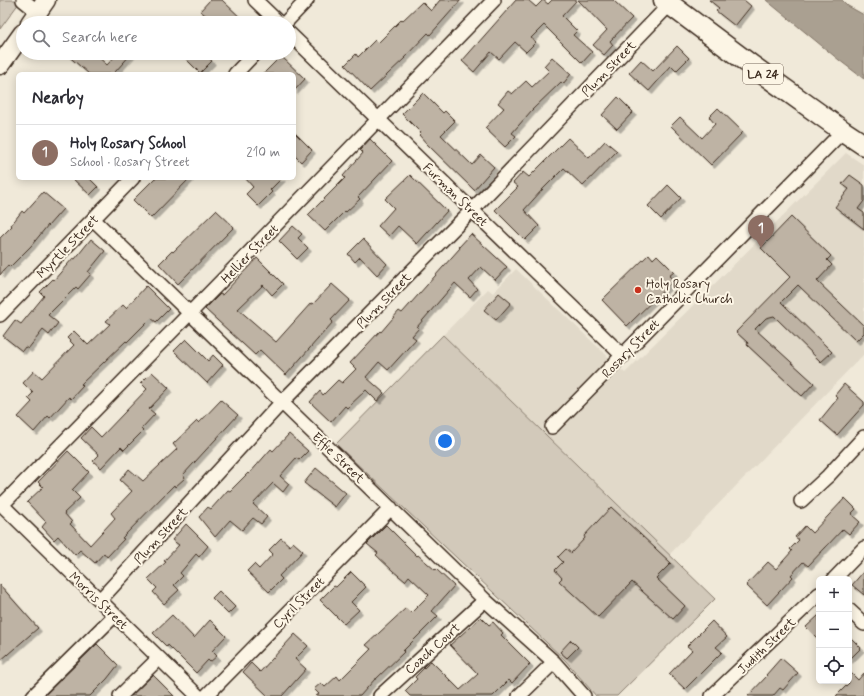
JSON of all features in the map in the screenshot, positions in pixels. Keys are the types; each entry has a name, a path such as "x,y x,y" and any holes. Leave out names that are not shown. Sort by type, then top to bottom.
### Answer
{"main road":[{"name":"LA 24","path":"667,2 751,65 864,145"},
{"path":"0,65 16,43"}],"street":[{"path":"23,0 38,12"},
{"path":"255,0 272,16"},
{"path":"292,16 307,0"},
{"name":"Hellier Street","path":"1,504 190,313 494,0"},
{"name":"Plum Street","path":"100,600 282,402 472,210 667,2"},
{"name":"Furman Street","path":"296,40 623,356"},
{"path":"237,72 248,60"},
{"name":"Rosary Street","path":"552,427 843,131"},
{"name":"Myrtle Street","path":"0,315 131,180"},
{"name":"Effie Street","path":"94,219 485,600 554,662 584,696"},
{"path":"801,501 828,476 864,437"},
{"name":"Morris Street","path":"1,504 198,696"},
{"name":"Cyril Street","path":"206,696 391,508"},
{"path":"837,576 864,548"},
{"name":"Judith Street","path":"712,696 816,597"},
{"name":"Coach Court","path":"380,696 485,600"},
{"path":"851,612 864,624"},
{"path":"33,696 115,615"},
{"path":"120,696 159,658"},
{"path":"519,696 554,662"}],"shaded area":[{"path":"0,0 15,0 19,3 0,29"},
{"path":"766,0 842,0 848,6 864,15 864,79 839,60"},
{"path":"846,153 864,165 864,354 669,555 443,335 488,289 493,293 516,269 625,373"},
{"path":"443,335 715,599 617,696 596,696 565,660 336,444"}],"building":[{"path":"210,0 222,0 239,16 207,16 200,11"},
{"path":"440,0 461,0 430,35 428,33 405,58 370,91 345,65 356,54 358,57 375,40 378,43 422,2 431,11"},
{"path":"516,0 528,0 536,7 543,0 548,4 552,0 577,0 562,16 577,31 573,35 592,52 582,63 544,25 531,38 536,42 526,52 515,42 499,59 491,52 474,72 462,61"},
{"path":"578,0 613,0 632,18 610,41 613,45 604,55 593,45 607,30"},
{"path":"709,0 744,0 751,6 735,26 716,11 719,8"},
{"path":"677,46 689,58 676,71 671,66 649,91 629,73 641,60 653,71"},
{"path":"552,57 571,74 563,84 561,82 532,110 512,133 516,136 505,147 485,128 504,108 498,103 508,91 512,94 526,81 532,87 549,71 544,66"},
{"path":"73,60 102,60 107,65 112,60 126,60 115,72 87,72"},
{"path":"187,60 212,61 201,72 199,72"},
{"path":"277,60 285,60 305,79 296,89 296,72 265,72"},
{"path":"423,93 443,113 445,111 455,121 441,135 472,165 481,155 494,167 474,190 427,144 419,135 421,133 402,114"},
{"path":"618,97 633,112 617,129 602,115"},
{"path":"718,108 743,132 711,165 671,126 680,117 702,138 715,124 709,117"},
{"path":"296,134 312,150 301,162 296,157"},
{"path":"568,138 589,158 605,141 617,151 583,186 564,168 524,210 539,226 525,240 495,210 518,187 513,183 523,172 529,177"},
{"path":"370,139 392,161 358,197 360,199 346,212 345,211 325,231 308,215 345,178 343,176 363,153 360,150"},
{"path":"410,175 447,211 417,244 398,226 389,236 378,226 394,208 385,199"},
{"path":"850,175 864,185 864,201 858,209 864,213 864,229 835,207 849,189 842,184"},
{"path":"74,180 91,180 98,187 90,195"},
{"path":"153,180 188,180 151,218 133,200"},
{"path":"247,180 280,180 270,190 272,192 258,206 246,194 253,187"},
{"path":"668,185 681,198 661,219 648,206"},
{"path":"43,192 63,209 31,246 10,267 8,265 0,275 0,238 12,226 11,225 22,211 24,213"},
{"path":"216,210 234,227 178,284 159,264"},
{"path":"791,217 831,256 827,260 832,265 817,281 864,326 864,333 856,341 798,285 781,302 832,352 821,362 774,316 766,318 755,329 814,383 802,396 747,345 748,343 736,332 790,277 761,248"},
{"path":"293,226 302,234 298,238 308,248 297,259 279,241"},
{"path":"471,234 507,267 495,280 481,267 469,280 477,289 470,297 455,283 417,327 419,328 412,336 416,339 388,370 379,362 366,377 384,393 377,401 366,390 347,408 345,406 331,422 310,402 320,391 323,395 338,380 342,383 356,369 350,363 380,331 381,332 399,311 402,313"},
{"path":"91,239 105,251 88,272 91,274 78,289 76,287 48,315 58,323 49,335 43,330 28,349 25,347 22,351 3,336 15,320 21,324 44,296 40,292 53,279 54,280 73,258 75,259"},
{"path":"363,239 387,264 377,275 360,257 355,262 348,254"},
{"name":"Holy Rosary Catholic Church","path":"649,254 653,259 657,255 674,272 669,276 674,280 627,326 602,300"},
{"path":"257,258 283,284 272,295 263,285 238,309 276,342 311,303 313,304 332,284 350,300 331,320 333,322 286,375 260,350 255,355 205,309 220,294 222,295"},
{"path":"146,286 169,309 156,322 151,318 81,384 83,386 71,399 69,397 50,418 48,416 34,432 18,417 32,402 28,398 33,393 23,383 34,371 42,378 74,345 67,338 74,331 88,345 110,324 106,321 123,305 126,308"},
{"path":"499,293 511,303 496,320 484,310"},
{"path":"186,339 208,361 213,355 223,365 207,383 174,351"},
{"path":"152,372 169,388 149,409 155,414 141,429 143,431 124,450 121,447 101,468 93,461 99,455 81,438 91,427 101,437 147,389 141,383"},
{"path":"844,384 864,402 864,405 837,435 820,420 838,398 835,395"},
{"path":"221,400 238,415 183,475 185,478 175,487 174,485 122,538 124,539 107,557 104,553 95,563 80,550 75,555 58,536 54,540 42,527 46,522 27,502 43,487 38,482 68,451 89,472 72,490 80,498 64,513 72,522 70,524 90,545 115,518 111,513 132,491 120,480 129,469 143,481 177,449 173,444 197,421 199,423"},
{"path":"289,434 308,451 299,460 296,458 280,476 289,484 283,492 273,483 253,504 267,517 261,524 253,518 242,530 230,520 215,537 199,517 208,507 211,509 228,490 230,491 248,473 249,474 271,449 273,451"},
{"path":"316,468 346,493 335,507 304,483"},
{"path":"845,498 856,509 851,514 860,522 849,534 843,529 808,566 803,562 791,575 793,577 767,605 746,585 768,562 776,569 792,551 790,549 799,540 795,537 805,526 812,533"},
{"path":"611,507 671,563 656,578 685,606 673,619 632,582 598,617 559,581 562,578 555,570 563,562 558,557 566,549 571,553 585,538 584,536"},
{"path":"186,524 208,546 199,557 196,554 180,573 183,576 174,585 179,590 164,604 153,592 157,588 148,579 166,562 164,561 179,545 172,540"},
{"path":"386,525 417,556 418,555 435,570 436,569 454,586 432,611 438,616 360,696 316,696 319,694 314,689 321,683 325,687 337,676 340,680 371,649 366,645 406,608 411,613 429,595 409,576 405,581 376,555 378,553 367,544"},
{"path":"281,538 290,546 293,542 303,551 279,576 282,579 269,592 247,571 254,564 259,569 273,554 269,550"},
{"path":"864,571 864,595 852,585"},
{"path":"351,572 366,587 351,602 359,610 344,624 320,600"},
{"path":"0,585 38,628 0,661"},
{"path":"219,591 235,607 228,614 212,598"},
{"path":"172,615 194,638 210,620 226,636 212,651 217,656 210,662 208,660 196,673 168,645 167,647 153,633"},
{"path":"481,617 489,625 493,622 503,633 501,635 530,664 512,683 509,680 493,696 410,696 405,691 417,679 415,677 431,661 460,690 478,674 450,645"},
{"path":"816,618 816,637 806,627"},
{"path":"712,621 727,637 716,647 722,652 685,689 669,674 692,650 687,646"},
{"path":"295,634 308,646 295,659 306,669 282,696 268,696 243,672 251,663 260,672"},
{"path":"852,639 861,648 852,657"},
{"path":"571,640 578,647 567,658 560,652"},
{"path":"97,644 118,665 107,679 90,696 44,696"},
{"path":"781,658 798,673 783,690 780,688 773,696 748,696 767,676 766,675"},
{"path":"864,673 864,696 836,696 848,684 852,684 852,674 858,680"},
{"path":"153,675 174,696 131,696"}],"place":[{"name":"Holy Rosary School","path":"761,248"},
{"name":"Holy Rosary Catholic Church","path":"638,290"}]}
